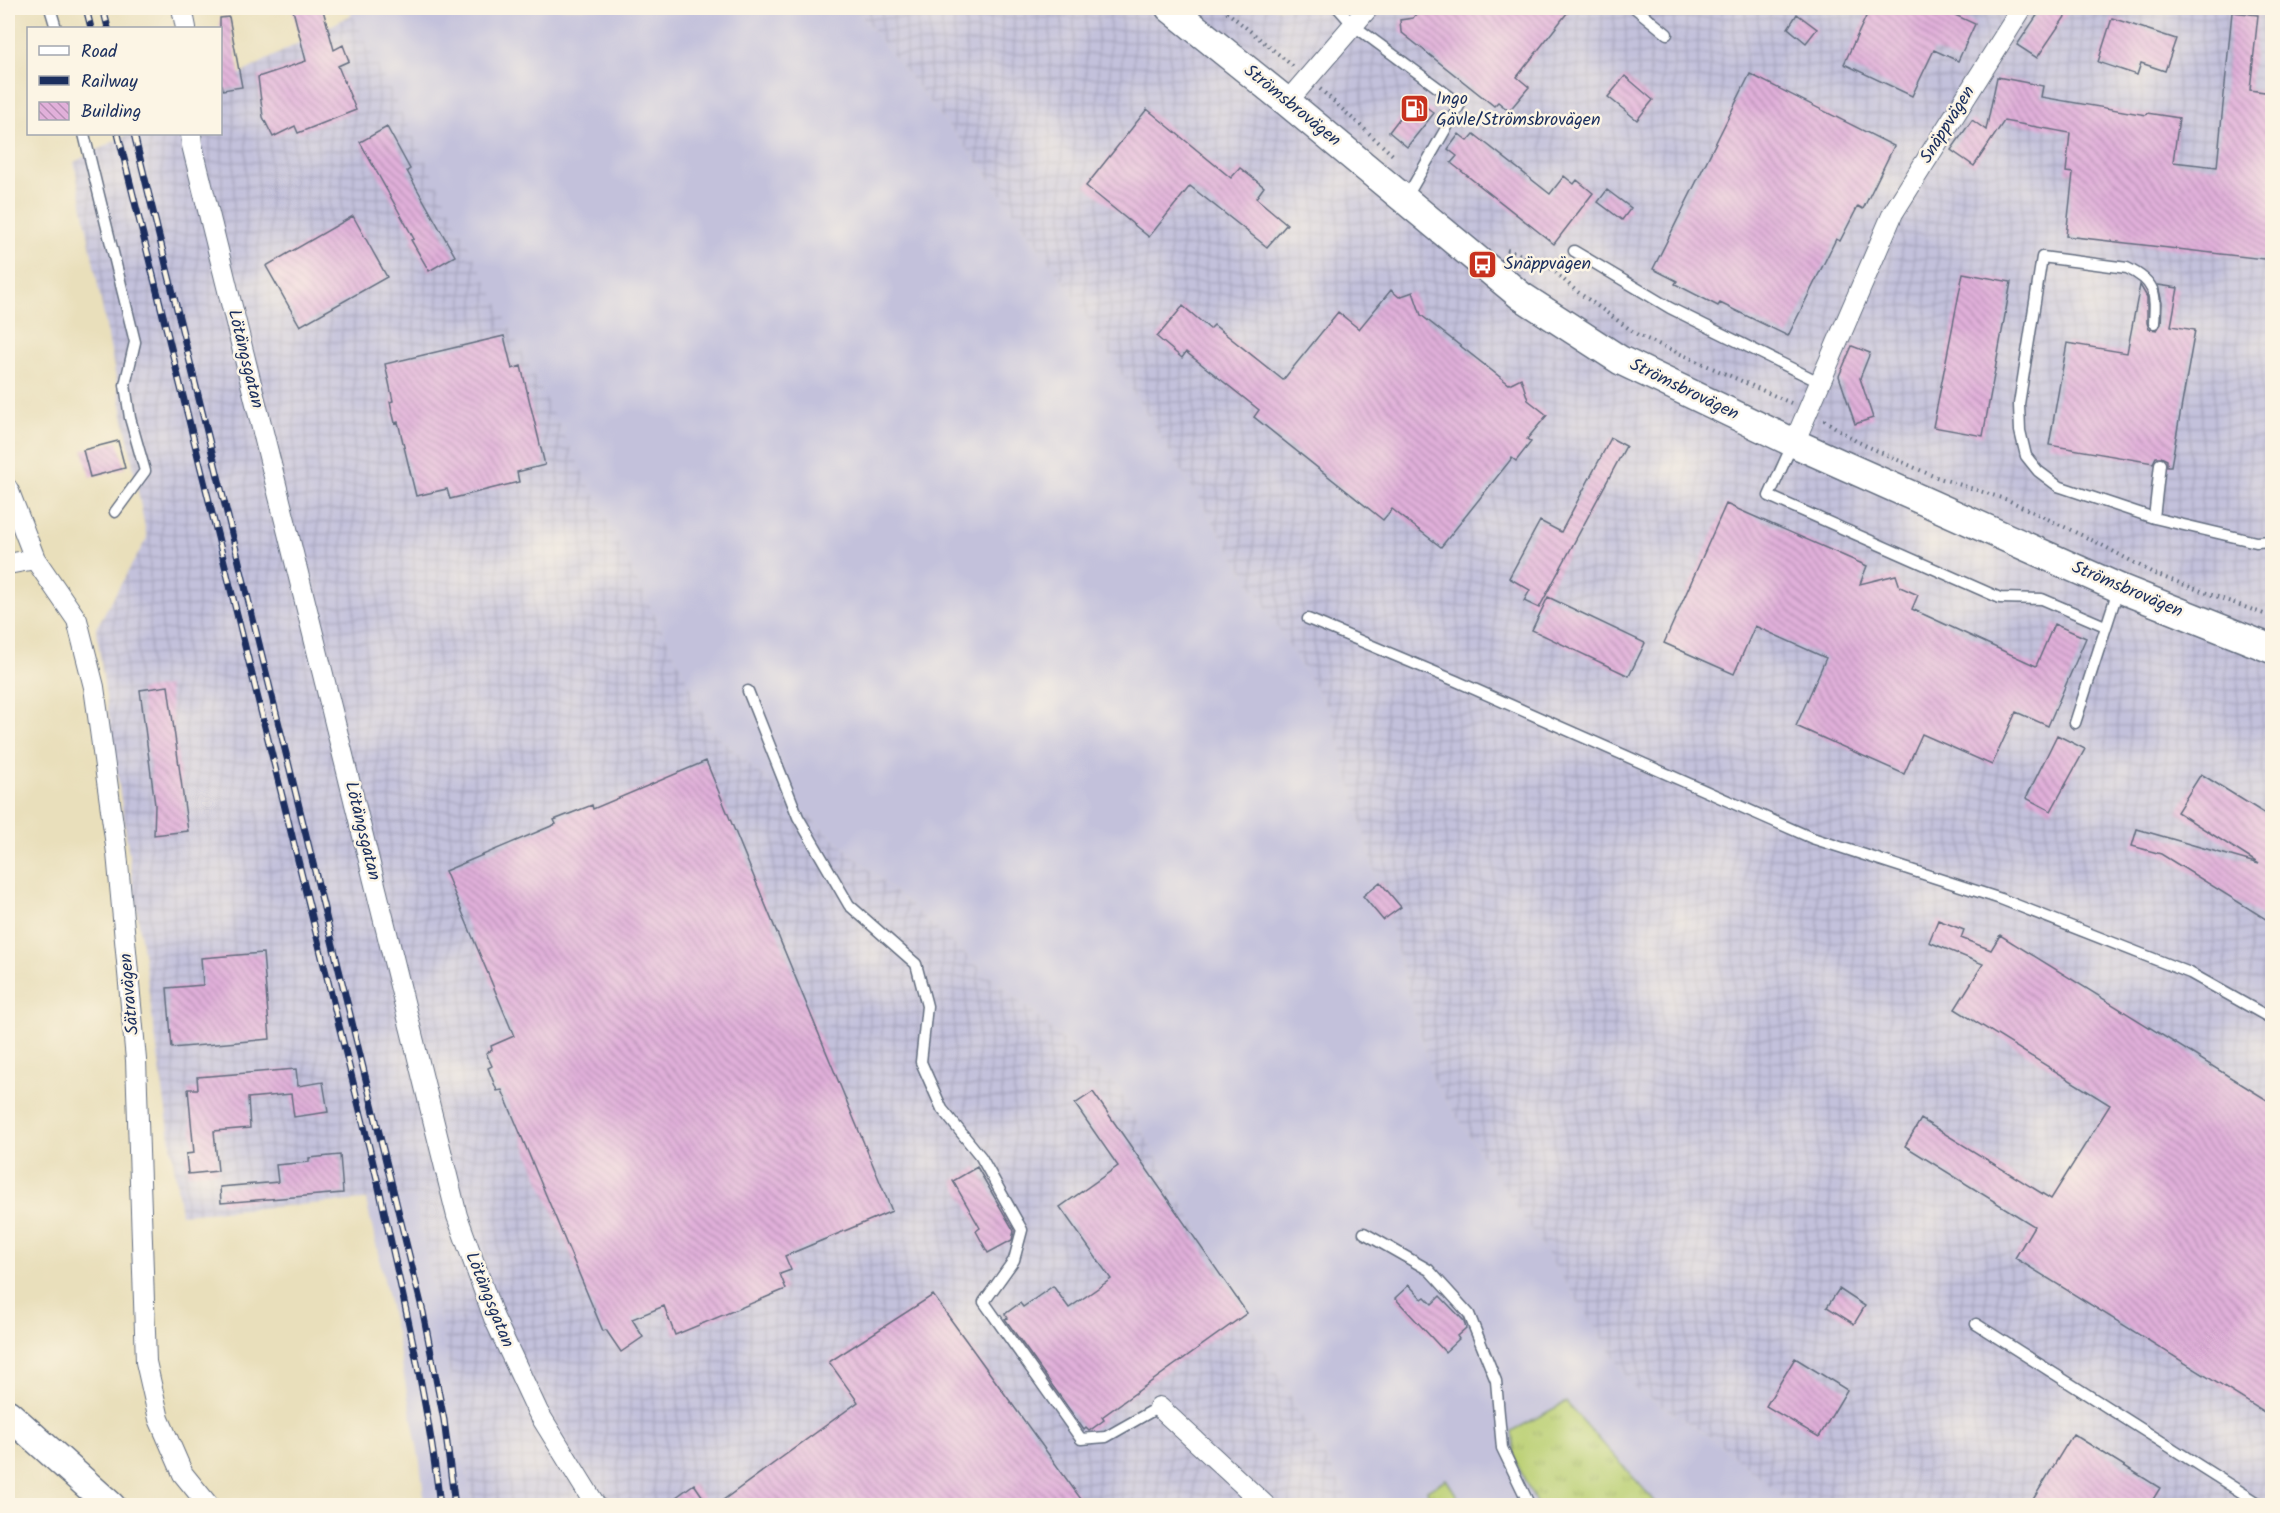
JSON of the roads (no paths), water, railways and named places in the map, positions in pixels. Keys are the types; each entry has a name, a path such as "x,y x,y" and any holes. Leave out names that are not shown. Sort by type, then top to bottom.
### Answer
{"main road":[{"name":"Strömsbrovägen","path":"1170,8 1521,296 1620,360 1794,443 2119,588 2272,649"},
{"path":"8,1414 111,1506"}],"street":[{"path":"182,8 186,27"},
{"path":"1287,102 1368,8"},
{"name":"Snäppvägen","path":"1794,443 1893,213 2022,8"},
{"name":"Lötängsgatan","path":"191,135 457,1216 494,1318 538,1412 596,1506"},
{"name":"Sätravägen","path":"8,489 35,559 77,620 94,687 117,853 136,1060 146,1362 159,1419 183,1473 209,1506"},
{"path":"8,564 35,559"},
{"path":"1159,1407 1266,1506"}],"lane":[{"path":"50,8 56,27"},
{"path":"1338,8 1353,25 1460,104 1405,200"},
{"path":"1635,8 1668,34"},
{"path":"84,135 135,342 125,385 130,418 145,471 115,512"},
{"path":"1574,251 1670,308 1819,382"},
{"path":"2154,323 2156,297 2146,279 2138,273 2121,267 2042,257 2019,404 2020,431 2025,456 2038,471 2058,486 2154,518 2256,542 2272,541"},
{"path":"1794,443 1769,496 2000,598 2042,599 2105,626"},
{"path":"2154,518 2160,465"},
{"path":"2075,723 2119,588"},
{"path":"1308,619 1456,681 1812,838 2001,899 2190,973 2272,1019"},
{"path":"748,692 798,817 849,905 916,964 927,1006 921,1062 942,1109 981,1157 1022,1230 1014,1260 984,1302 1081,1439 1106,1437 1159,1407"},
{"path":"1364,1233 1429,1270 1469,1314 1496,1381 1502,1448 1530,1506"},
{"path":"1976,1324 2263,1506"}],"railway":[{"path":"86,8 91,27"},
{"path":"103,8 108,27"},
{"path":"118,135 378,1183 421,1384 440,1506"},
{"path":"134,135 423,1312 444,1420 455,1506"}],"place":[{"name":"Ingo Gävle/Strömsbrovägen","path":"1415,109"},
{"name":"Snäppvägen","path":"1483,264"}]}
